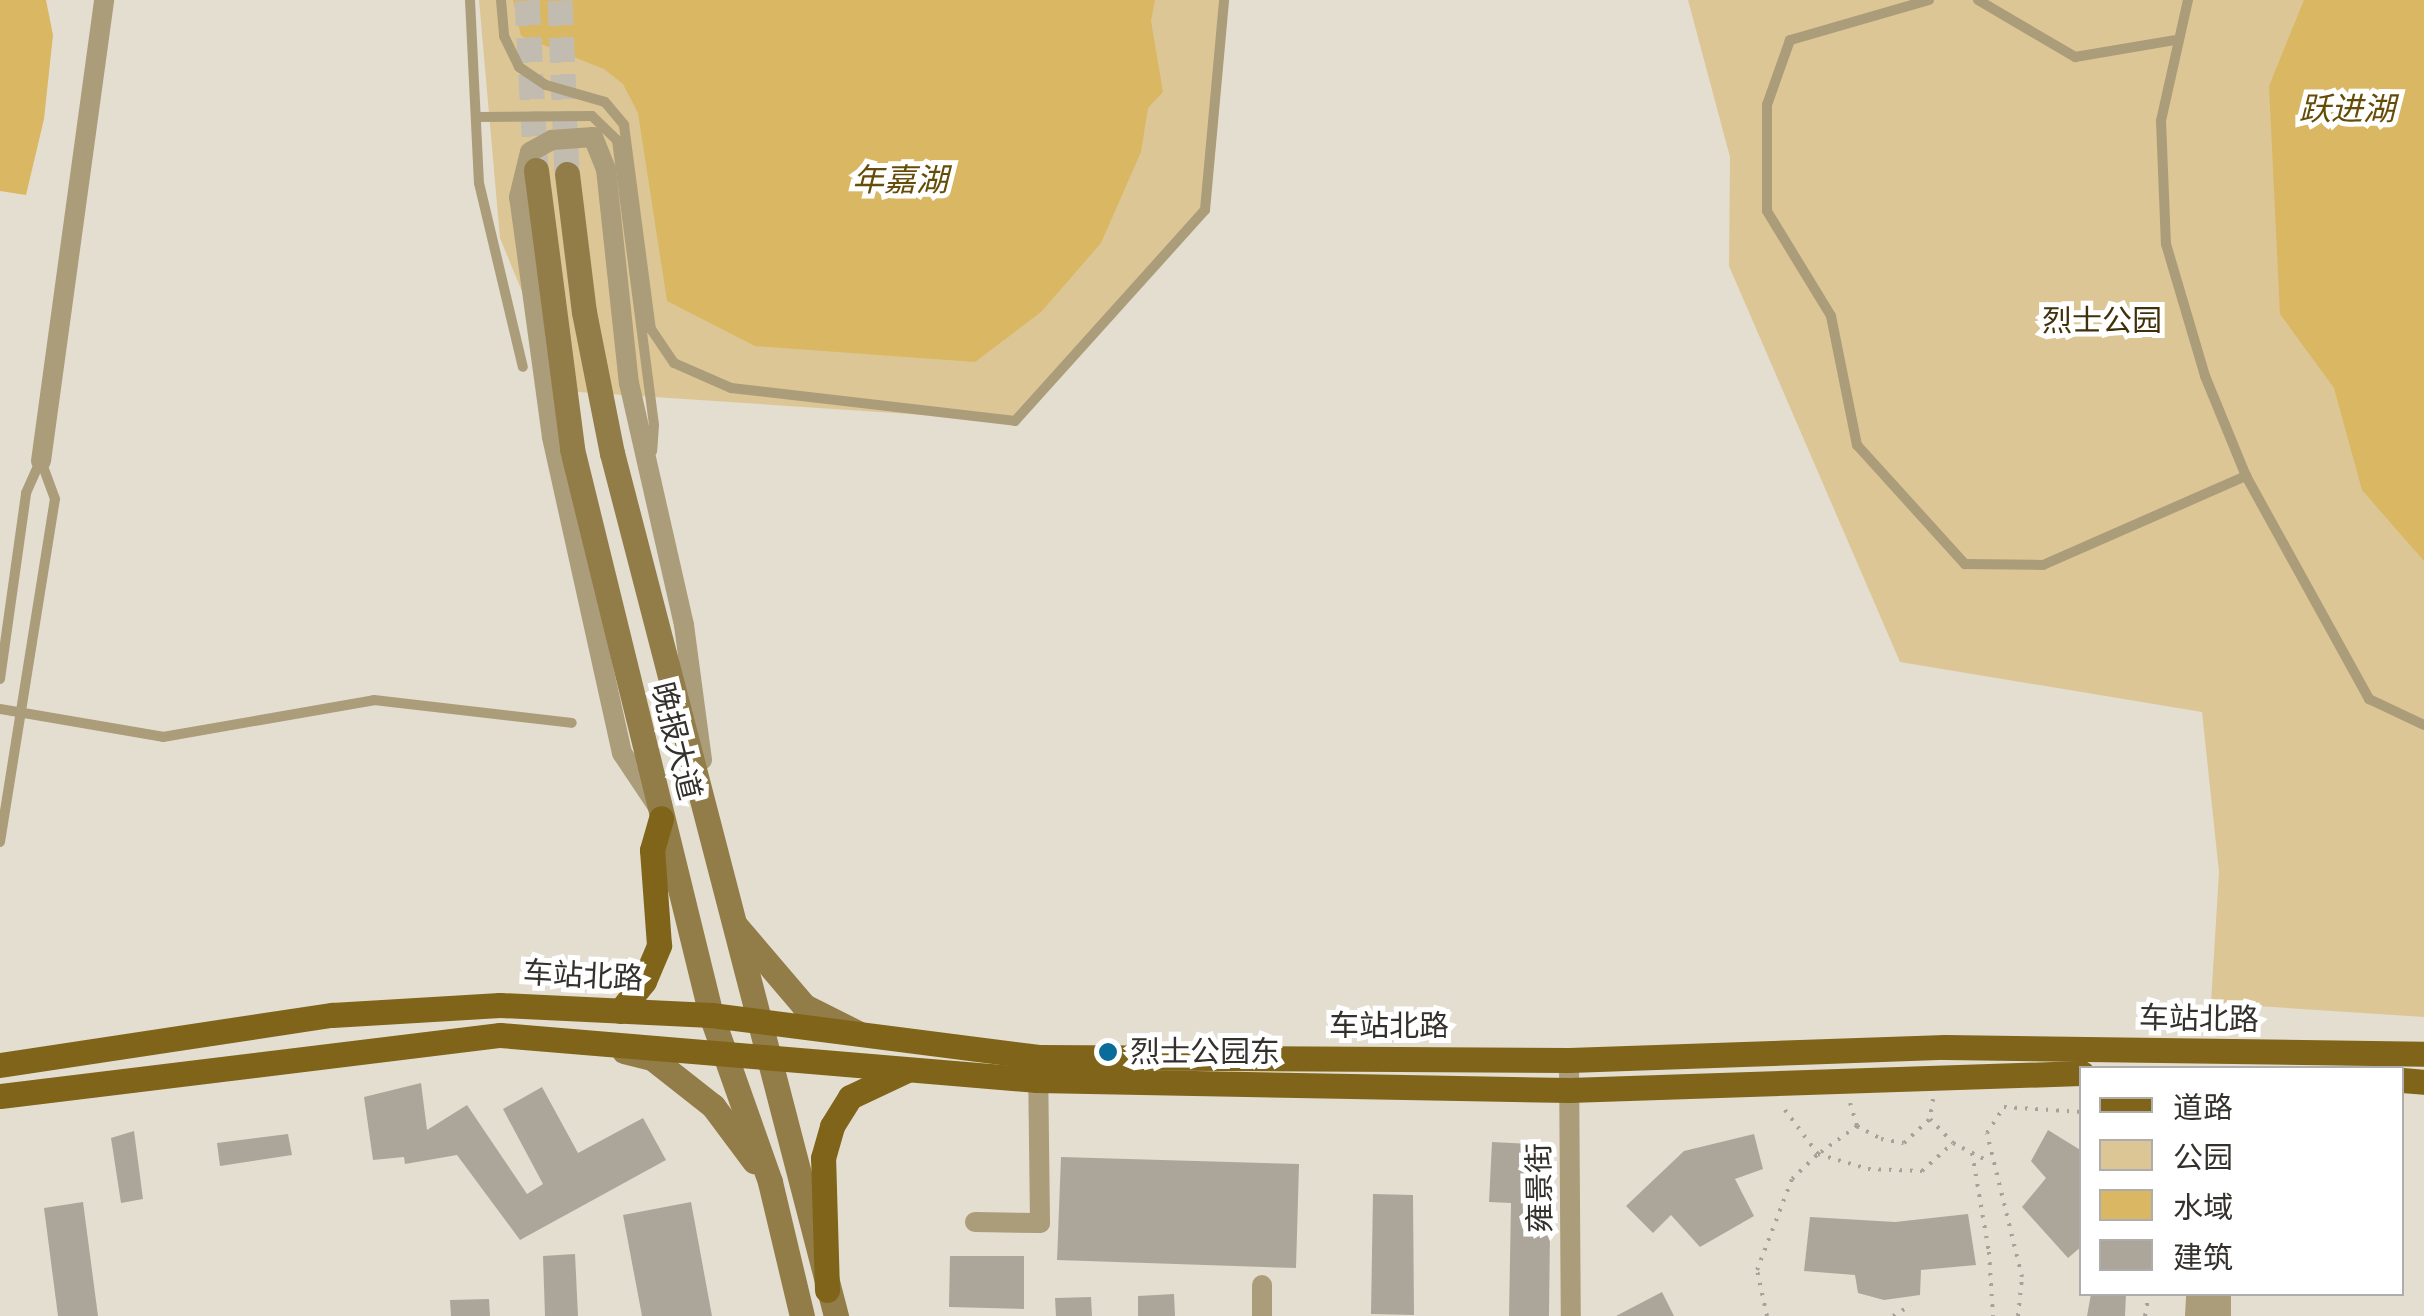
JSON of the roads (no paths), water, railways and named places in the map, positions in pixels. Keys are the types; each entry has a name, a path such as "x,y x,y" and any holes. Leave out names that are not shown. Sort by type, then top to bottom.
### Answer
{"main road":[{"name":"晚报大道","path":"536,170 572,449 711,1015 770,1182 802,1316"},
{"name":"晚报大道","path":"567,174 584,312 612,453 715,862 765,1024 770,1059 836,1316"},
{"path":"620,1010 644,981 659,945 652,850 660,812"},
{"path":"733,924 804,1006 871,1040"},
{"name":"车站北路","path":"0,1065 332,1014 500,1004 711,1015 1038,1068 1569,1090 2079,1073"},
{"name":"车站北路","path":"0,1096 500,1035 723,1049 770,1059 907,1070 1569,1060 1946,1046 2212,1060 2424,1054"},
{"path":"580,1040 652,1058 713,1106 770,1182"},
{"path":"828,1290 823,1158 832,1126 850,1098 907,1070"}],"street":[{"path":"41,461 104,0"},
{"path":"660,812 622,754 552,437 518,197 530,152 552,140 594,137 606,169 629,383 684,625 715,862"},
{"name":"雍景街","path":"1569,1060 1571,1316"},
{"path":"975,1222 1040,1223 1038,1068"},
{"path":"1262,1284 1262,1316"}],"lane":[{"path":"470,0 479,183 523,367"},
{"path":"502,0 504,36 520,67 546,84 605,102 624,124 651,330 674,363 730,388 1015,421 1204,210 1224,0"},
{"path":"1928,0 1790,40 1767,105 1767,211 1831,316 1856,445 1965,564 2042,565 2246,476"},
{"path":"1978,0 2075,57 2175,40"},
{"path":"2188,0 2175,40 2162,121 2166,244 2205,376 2246,476 2369,699 2424,725"},
{"path":"476,117 592,116 617,140 654,425 649,475"},
{"path":"0,679 26,493 41,461"},
{"path":"0,842 54,499 41,461"},
{"path":"0,709 163,737 374,700 572,723"}],"water":[{"path":"0,0 46,0 53,35 44,119 26,195 0,191"},
{"name":"年嘉湖","path":"513,0 1155,0 1151,21 1163,92 1148,108 1141,152 1101,243 1041,312 975,362 755,346 667,301 638,113 623,84 604,69 521,36"},
{"name":"跃进湖","path":"2304,0 2424,0 2424,561 2362,490 2334,388 2280,314 2269,86"}],"tunnel":[{"path":"527,0 536,170"},
{"path":"560,0 567,174"}],"place":[{"name":"烈士公园东","path":"1108,1052"}],"park label":[{"name":"烈士公园","path":"2102,321"}]}
